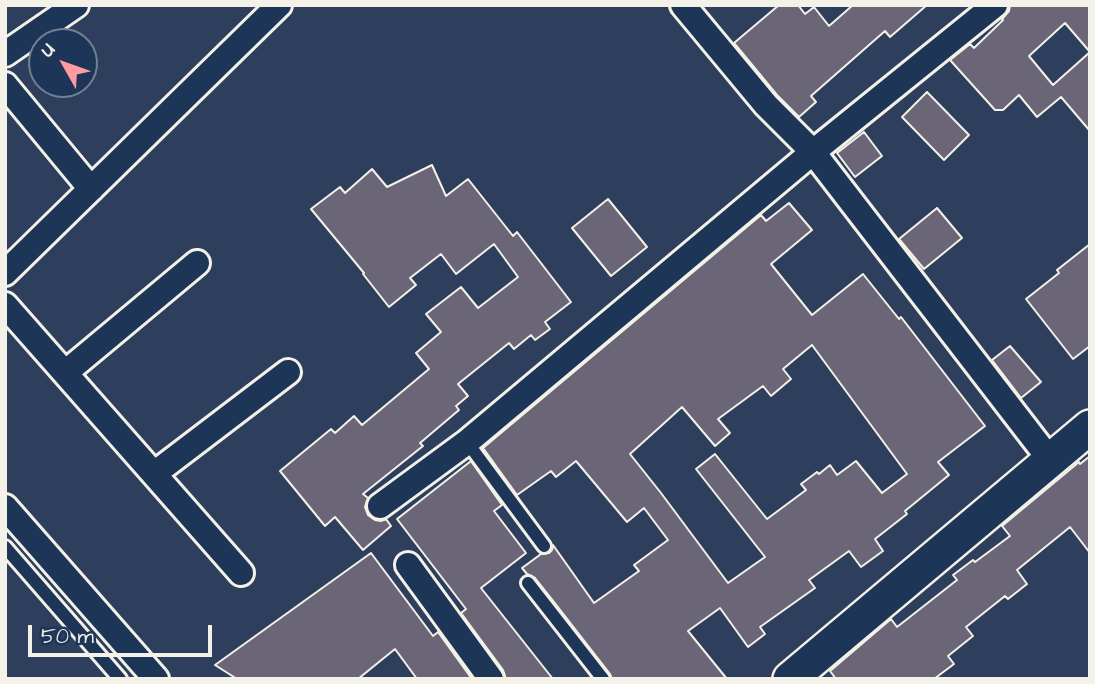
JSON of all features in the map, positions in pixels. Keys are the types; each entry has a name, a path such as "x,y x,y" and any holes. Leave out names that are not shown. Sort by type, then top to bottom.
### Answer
{"main road":[{"path":"790,679 1090,427"}],"street":[{"path":"5,54 76,5"},
{"path":"10,259 91,189 279,5"},
{"path":"683,5 766,105 813,152 1051,461"},
{"path":"380,506 467,442 813,152 995,5"},
{"path":"5,85 91,189"},
{"path":"65,373 197,263"},
{"path":"5,305 241,573"},
{"path":"154,474 288,372"},
{"path":"5,507 156,679"},
{"path":"408,565 492,679"}],"lane":[{"path":"467,442 544,546"},
{"path":"5,547 120,679"},
{"path":"528,583 603,679"}],"building":[{"path":"779,5 798,5 805,14 814,7 829,26 853,5 927,5 890,37 885,31 811,96 816,102 799,117 734,43"},
{"path":"1010,5 1090,5 1090,52 1090,131 1061,97 1037,117 1019,95 1003,110 995,110 950,60 970,44 974,48 1003,20","holes":["1065,23 1090,52 1053,85 1029,56"]},
{"path":"927,92 969,135 944,160 902,117"},
{"path":"864,132 882,156 855,177 837,153"},
{"path":"432,165 446,196 468,179 513,236 517,232 571,302 545,322 550,329 535,340 531,335 514,349 509,343 458,384 468,396 456,406 459,410 420,443 423,446 363,494 368,498 365,507 368,515 375,520 386,519 391,526 363,550 335,517 325,526 280,471 331,429 335,433 354,416 362,425 429,369 416,353 441,332 426,314 461,287 478,308 518,277 494,244 456,274 441,254 410,278 416,285 389,307 311,209 340,187 345,193 372,169 387,187"},
{"path":"608,199 647,247 611,276 572,228"},
{"path":"789,203 812,230 771,264 812,315 863,274 899,319 901,317 985,426 938,462 949,475 875,539 883,551 861,567 849,551 809,580 815,588 760,627 765,634 748,647 720,608 688,631 727,679 612,679 535,578 522,568 541,554 549,553 553,545 594,603 639,571 634,565 668,540 644,508 627,522 576,461 556,477 551,471 517,495 483,448 761,215 766,221","holes":["812,345 907,474 882,493 856,461 837,475 830,465 801,484 806,490 767,519 715,454 696,469 765,557 728,583 630,454 682,407 715,446 730,433 718,419 763,386 771,396 791,379 783,369"]},
{"path":"937,208 962,238 924,269 899,239"},
{"path":"1090,244 1090,346 1073,359 1026,299"},
{"path":"1010,346 1041,382 1021,398 992,360"},
{"path":"1090,456 1090,553 1070,527 1017,570 1027,584 1008,599 1005,596 966,627 973,636 948,656 954,664 934,679 836,679 830,671 891,619 897,627 957,580 953,575 1010,536 1002,526 1079,462 1080,464"},
{"path":"471,461 502,505 494,511 526,553 481,588 553,679 506,679 503,670 461,613 466,609 397,519"},
{"path":"371,553 433,636 438,632 472,679 417,679 395,649 358,679 237,679 215,665"}]}
